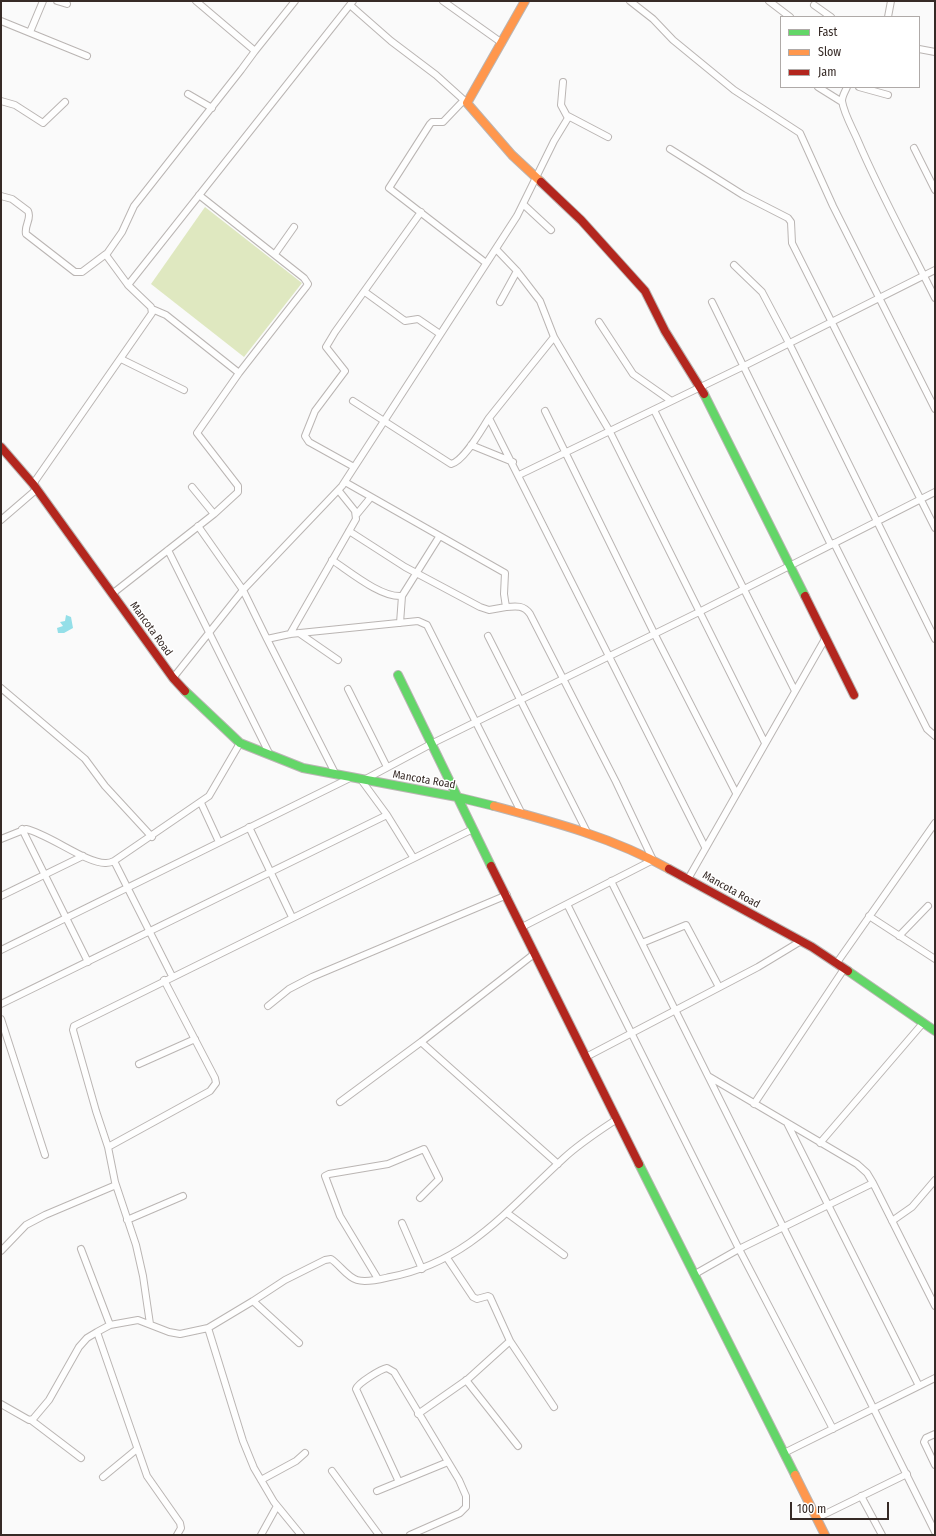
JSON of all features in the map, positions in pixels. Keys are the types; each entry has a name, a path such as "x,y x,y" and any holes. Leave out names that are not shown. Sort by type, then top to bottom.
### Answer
{"street":[{"path":"30,32 43,1"},
{"path":"57,1 67,4"},
{"path":"196,1 255,51"},
{"path":"1,196 12,199 28,211 30,217 26,227 26,234 75,272 82,272 106,254 122,232 134,206 295,1"},
{"path":"443,1 502,43"},
{"path":"486,263 421,212 391,191 390,185 430,124 432,122 443,122 466,102 502,43 525,1"},
{"path":"630,1 653,19 673,40 734,90 800,133 833,206 935,409"},
{"path":"769,1 789,16"},
{"path":"888,16 891,1"},
{"path":"128,285 351,3 391,41 436,75 466,102 512,155 537,177 635,278 645,291 665,331 700,386 788,566 854,695"},
{"path":"814,5 830,16"},
{"path":"1,21 87,56"},
{"path":"920,49 935,52"},
{"path":"563,82 561,105 568,116 608,137"},
{"path":"820,88 842,102"},
{"path":"847,88 842,102 872,172 935,298"},
{"path":"863,88 888,95"},
{"path":"188,94 212,108"},
{"path":"1,101 15,105 44,123 65,102"},
{"path":"173,678 243,590 339,491 496,249 523,204 568,116"},
{"path":"914,148 935,190"},
{"path":"670,149 743,196 788,218 791,222 792,243 935,528"},
{"path":"112,594 214,514 236,494 239,488 197,432 239,373 308,284 304,278 275,254 199,195"},
{"path":"523,204 551,230"},
{"path":"354,467 309,442 305,436 315,411 344,371 327,350 327,344 421,212"},
{"path":"275,254 294,227"},
{"path":"496,249 518,271 540,301 554,336 609,430 765,743"},
{"path":"106,254 128,285 145,300 152,309 166,316 239,373"},
{"path":"734,264 762,292 790,343 935,639"},
{"path":"519,475 609,430 654,410 670,400 744,366 935,270"},
{"path":"500,302 518,271"},
{"path":"365,292 405,322 418,319 440,334"},
{"path":"712,302 832,544 927,730 935,736"},
{"path":"1,520 35,487 150,317 152,309"},
{"path":"599,322 633,374 670,400"},
{"path":"354,401 451,464 456,463 471,445 489,418 554,336"},
{"path":"121,359 184,390"},
{"path":"654,410 795,692"},
{"path":"545,411 654,633 736,793"},
{"path":"489,418 513,462 562,564 610,655 705,848"},
{"path":"471,445 513,462"},
{"name":"Mancota Road","path":"1,447 35,487 173,678 191,698 240,743 303,768 457,797 587,832 653,860 801,941 935,1031"},
{"path":"345,482 439,537 505,573 504,594 506,607"},
{"path":"192,487 214,514"},
{"path":"339,491 357,514"},
{"path":"413,857 387,815 362,780 521,699 743,590 935,492"},
{"path":"290,634 349,531 357,514 370,497"},
{"path":"198,526 243,590 336,775"},
{"path":"349,531 418,574 480,607 489,610 520,606 528,611 564,679 653,860 522,927"},
{"path":"400,623 402,596 418,574 439,537"},
{"path":"168,550 270,755"},
{"path":"332,560 375,588 391,594 402,596"},
{"path":"267,639 290,634 418,621 427,625 522,814"},
{"path":"299,633 338,660"},
{"path":"488,636 587,832"},
{"path":"688,879 825,639"},
{"path":"398,675 457,797 507,895 534,954 618,1119 825,1535"},
{"path":"1,688 85,759 105,786 152,837"},
{"path":"348,689 387,767"},
{"path":"1,839 22,829 32,830 52,838 83,856 105,864 114,861 201,803 214,789 240,743"},
{"path":"1,950 350,778"},
{"path":"201,803 219,842"},
{"path":"1,1004 387,815"},
{"path":"836,964 935,824"},
{"path":"249,828 292,917"},
{"path":"22,829 88,962"},
{"path":"150,1324 140,1261 116,1185 108,1148 73,1030 74,1026 413,857 473,829"},
{"path":"1,896 83,856"},
{"path":"114,861 172,976"},
{"path":"611,881 935,1532"},
{"path":"268,1006 289,989 312,976 507,895"},
{"path":"567,904 739,1249 833,1429"},
{"path":"899,936 928,906"},
{"path":"869,916 935,959"},
{"path":"642,944 686,925 719,987"},
{"path":"586,1057 719,987 801,941"},
{"path":"340,1102 421,1042 534,954"},
{"path":"754,1104 844,969"},
{"path":"108,1148 214,1087 216,1083 215,1078 164,980"},
{"path":"1,1019 44,1156"},
{"path":"820,1143 923,1023"},
{"path":"139,1064 195,1039"},
{"path":"421,1042 558,1164"},
{"path":"708,1076 862,1168 872,1183 935,1306"},
{"path":"31,1420 49,1400 79,1347 87,1338 97,1332 110,1326 138,1320 169,1332 180,1334 208,1328 253,1301 290,1276 325,1260 331,1260 358,1280 378,1279 422,1269 447,1258 471,1242 507,1213 583,1142 618,1119"},
{"path":"788,1125 919,1386"},
{"path":"378,1279 340,1216 325,1176 329,1174 388,1164 424,1150 439,1179 420,1198"},
{"path":"892,1221 912,1207 935,1180"},
{"path":"695,1274 739,1249 872,1183"},
{"path":"1,1251 26,1225 45,1215 116,1185"},
{"path":"127,1220 183,1196"},
{"path":"507,1213 564,1255"},
{"path":"402,1223 422,1269"},
{"path":"81,1249 110,1326"},
{"path":"447,1258 473,1297 477,1299 488,1296 490,1297 510,1341 554,1407"},
{"path":"253,1301 299,1342"},
{"path":"208,1328 244,1441 261,1480 277,1506 301,1535"},
{"path":"97,1332 137,1449 150,1482 180,1523 181,1528 177,1535"},
{"path":"418,1414 466,1380 510,1341"},
{"path":"398,1482 363,1408 356,1387 384,1368 390,1369 448,1462 466,1496 466,1507 460,1513 410,1535"},
{"path":"784,1453 935,1378"},
{"path":"466,1380 518,1446"},
{"path":"1,1404 31,1420 81,1458"},
{"path":"935,1434 926,1438 924,1442 935,1465"},
{"path":"103,1477 137,1449"},
{"path":"261,1480 296,1461 305,1453"},
{"path":"376,1491 448,1462"},
{"path":"332,1471 379,1535"},
{"path":"817,1518 906,1474"},
{"path":"861,1496 882,1535"},
{"path":"261,1535 277,1506"}],"green space":[{"path":"205,207 302,283 244,357 151,284"}],"water":[{"path":"66,615 71,617 73,628 64,633 58,633 57,628 63,626 60,622 65,621"}],"traffic: fast":[{"path":"704,394 805,596"},
{"path":"398,675 491,866"},
{"path":"185,691 240,743 303,768 457,797 494,806"},
{"path":"848,971 935,1031"},
{"path":"639,1164 795,1475"}],"traffic: slow":[{"path":"525,1 467,103 512,155 541,182"},
{"path":"494,806 583,832 627,848 669,869"},
{"path":"795,1475 825,1535"}],"traffic: jam":[{"path":"541,182 581,220 645,291 665,331 704,394"},
{"path":"1,447 33,484 173,678 185,691"},
{"path":"805,596 854,695"},
{"path":"491,866 639,1164"},
{"path":"669,869 812,947 848,971"}]}
